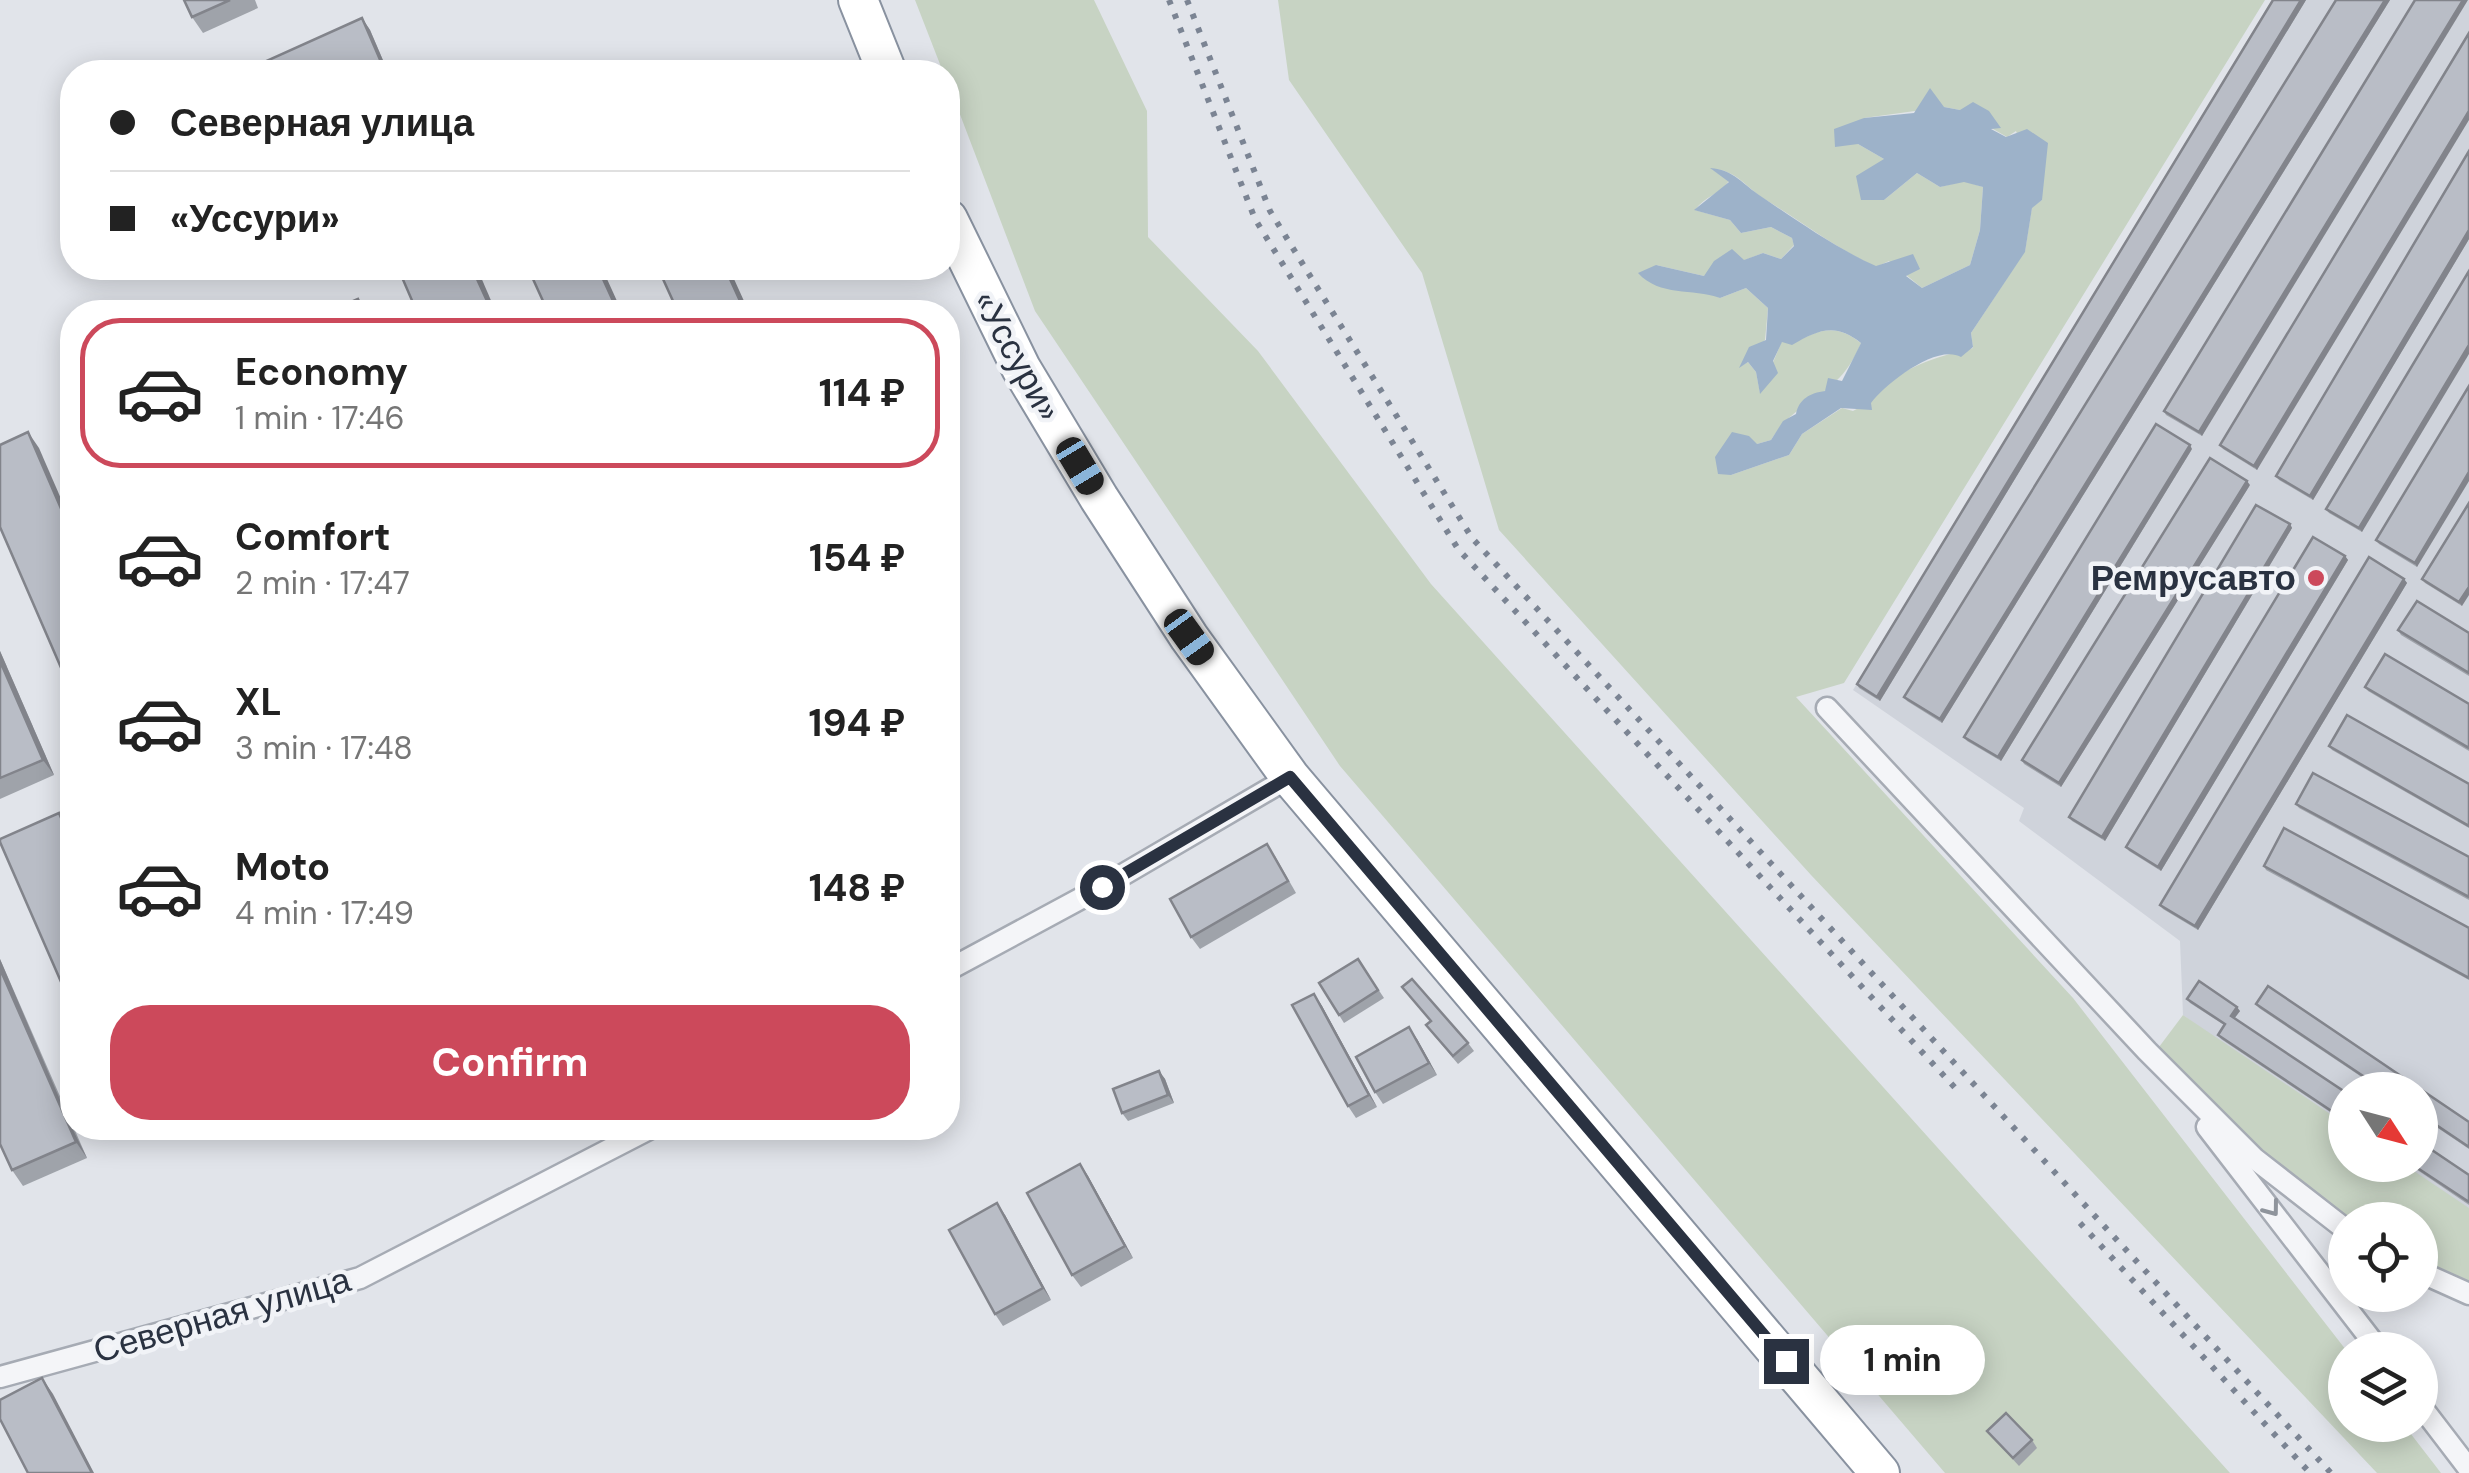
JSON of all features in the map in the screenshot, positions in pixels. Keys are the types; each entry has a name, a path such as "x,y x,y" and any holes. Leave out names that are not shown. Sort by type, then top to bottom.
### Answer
{"highway":[{"path":"858,0 882,60"},
{"name":"«Уссури»","path":"960,243 1022,368 1099,498 1189,637 1290,777 1880,1473"}],"street":[{"path":"1827,708 2146,1051 2255,1159 2328,1216"},
{"path":"960,964 1102,887 1290,777"},
{"path":"2146,1051 2365,1332"},
{"name":"Северная улица","path":"0,1377 360,1278 628,1140"},
{"path":"2438,1280 2469,1294"},
{"path":"2438,1428 2469,1469"}],"shaded area":[{"path":"2272,0 2469,0 2469,1210 2426,1182 2438,1182 2438,1072 2328,1072 2328,1118 2183,1015 2180,941 2019,821 2024,808 1853,690"}],"green space":[{"path":"915,0 1094,0 1147,111 1148,237 1258,351 1431,584 2230,1473 1945,1473 1340,766 1035,311 960,114 960,60 938,60"},
{"path":"1278,0 2265,0 1844,683 1796,697 2073,998 2332,1332 2328,1332 2328,1421 1811,875 1499,530 1422,273 1289,80","holes":["1944,107 1960,110 2007,137 2016,131 2042,200 2032,207 2025,251 1971,333 1973,348 1915,366 1858,408 1842,408 1802,434 1789,455 1731,475 1757,444 1771,440 1793,414 1841,376 1861,343 1835,330 1818,332 1792,344 1782,341 1760,393 1756,372 1748,362 1741,366 1765,340 1768,308 1746,288 1720,298 1656,265 1704,276 1763,253 1781,259 1794,245 1792,238 1771,227 1741,233 1730,220 1695,210 1729,181 1712,169 1735,176 1862,260 1876,267 1889,261 1922,288 1970,265 1980,230 1983,187 1964,181 1940,187 1917,173 1884,200 1884,159 1858,144 1864,118"]},
{"path":"2183,1015 2328,1113 2328,1182 2430,1182 2469,1208 2469,1289 2438,1274 2438,1202 2328,1202 2328,1206 2288,1178 2204,1101 2159,1047"},
{"path":"2348,1442 2417,1442 2441,1473 2377,1473"}],"water":[{"path":"1930,88 1944,107 1960,110 1973,102 1989,111 2001,128 1991,129 2006,137 2027,129 2048,143 2042,200 2032,208 2025,252 1971,333 1973,347 1961,357 1951,354 1926,360 1899,376 1871,403 1872,410 1841,408 1802,434 1789,455 1731,475 1718,474 1715,457 1732,432 1749,436 1757,444 1771,440 1803,401 1825,391 1828,378 1842,381 1861,343 1835,330 1818,332 1792,345 1782,342 1773,361 1778,373 1760,394 1756,372 1748,362 1739,368 1749,347 1766,340 1768,308 1746,288 1720,298 1656,286 1638,273 1656,265 1704,276 1714,261 1732,249 1744,260 1763,253 1781,259 1794,246 1792,238 1771,227 1741,233 1730,220 1694,210 1729,182 1710,168 1732,175 1818,234 1876,266 1913,254 1920,269 1906,276 1922,288 1970,265 1980,230 1983,187 1964,182 1940,187 1917,173 1884,200 1861,200 1856,176 1884,159 1858,144 1835,147 1834,129 1864,118 1914,113"}],"building":[{"path":"184,0 230,0 192,17"},
{"path":"2273,0 2301,0 1877,697 1857,684"},
{"path":"2336,0 2385,0 1940,719 1904,697"},
{"path":"2415,0 2463,0 2199,432 2164,411"},
{"path":"362,18 380,60 269,60"},
{"path":"2469,33 2469,111 2254,466 2220,445"},
{"path":"2469,151 2469,230 2310,496 2276,476"},
{"path":"2469,271 2469,345 2359,528 2326,509"},
{"path":"403,280 477,280 487,300 412,300"},
{"path":"533,280 603,280 613,300 543,300"},
{"path":"663,280 730,280 740,300 673,300"},
{"path":"2469,386 2469,472 2415,563 2376,540"},
{"path":"2156,424 2190,445 1998,757 1964,737"},
{"path":"28,432 60,506 60,665 0,527 0,445"},
{"path":"2210,458 2247,481 2059,783 2022,760"},
{"path":"2469,503 2469,587 2459,602 2422,579"},
{"path":"2256,505 2290,524 2102,837 2069,817"},
{"path":"2313,537 2345,556 2158,867 2126,847"},
{"path":"2369,557 2404,579 2195,926 2160,905"},
{"path":"2417,601 2469,633 2469,673 2398,630"},
{"path":"2385,654 2469,704 2469,748 2365,687"},
{"path":"0,661 43,760 0,778"},
{"path":"2347,715 2469,784 2469,826 2329,746"},
{"path":"2313,773 2469,857 2469,897 2296,804"},
{"path":"59,813 60,980 0,842"},
{"path":"2284,828 2469,928 2469,978 2264,866"},
{"path":"1267,844 1288,881 1191,937 1170,899"},
{"path":"1358,959 1378,990 1339,1015 1319,983"},
{"path":"0,969 60,1106 60,1140 76,1142 12,1170 0,1144"},
{"path":"1412,979 1468,1043 1453,1056 1426,1025 1431,1021 1402,987"},
{"path":"2199,981 2237,1007 2231,1016 2328,1081 2328,1109 2218,1035 2225,1024 2187,999"},
{"path":"2268,986 2395,1072 2357,1072 2256,1004"},
{"path":"1314,994 1369,1095 1348,1106 1292,1005"},
{"path":"1409,1027 1429,1063 1375,1092 1356,1057"},
{"path":"1159,1071 1168,1095 1122,1113 1113,1089"},
{"path":"2438,1101 2469,1122 2469,1147 2438,1126"},
{"path":"2438,1154 2469,1175 2469,1202 2438,1182"},
{"path":"1080,1164 1125,1246 1072,1275 1027,1193"},
{"path":"997,1203 1043,1288 995,1314 949,1230"},
{"path":"42,1378 92,1473 28,1473 0,1419 0,1400"},
{"path":"2006,1413 2032,1440 2013,1458 1987,1431"}],"railway":[{"path":"1169,0 1255,219 1458,549 1958,1091"},
{"path":"1187,0 1270,211 1472,538 2331,1473"},
{"path":"2080,1223 2310,1473"}],"place":[{"name":"Ремрусавто","path":"2316,578"}],"route":[{"path":"1102,887 1290,777 1786,1361"}]}
